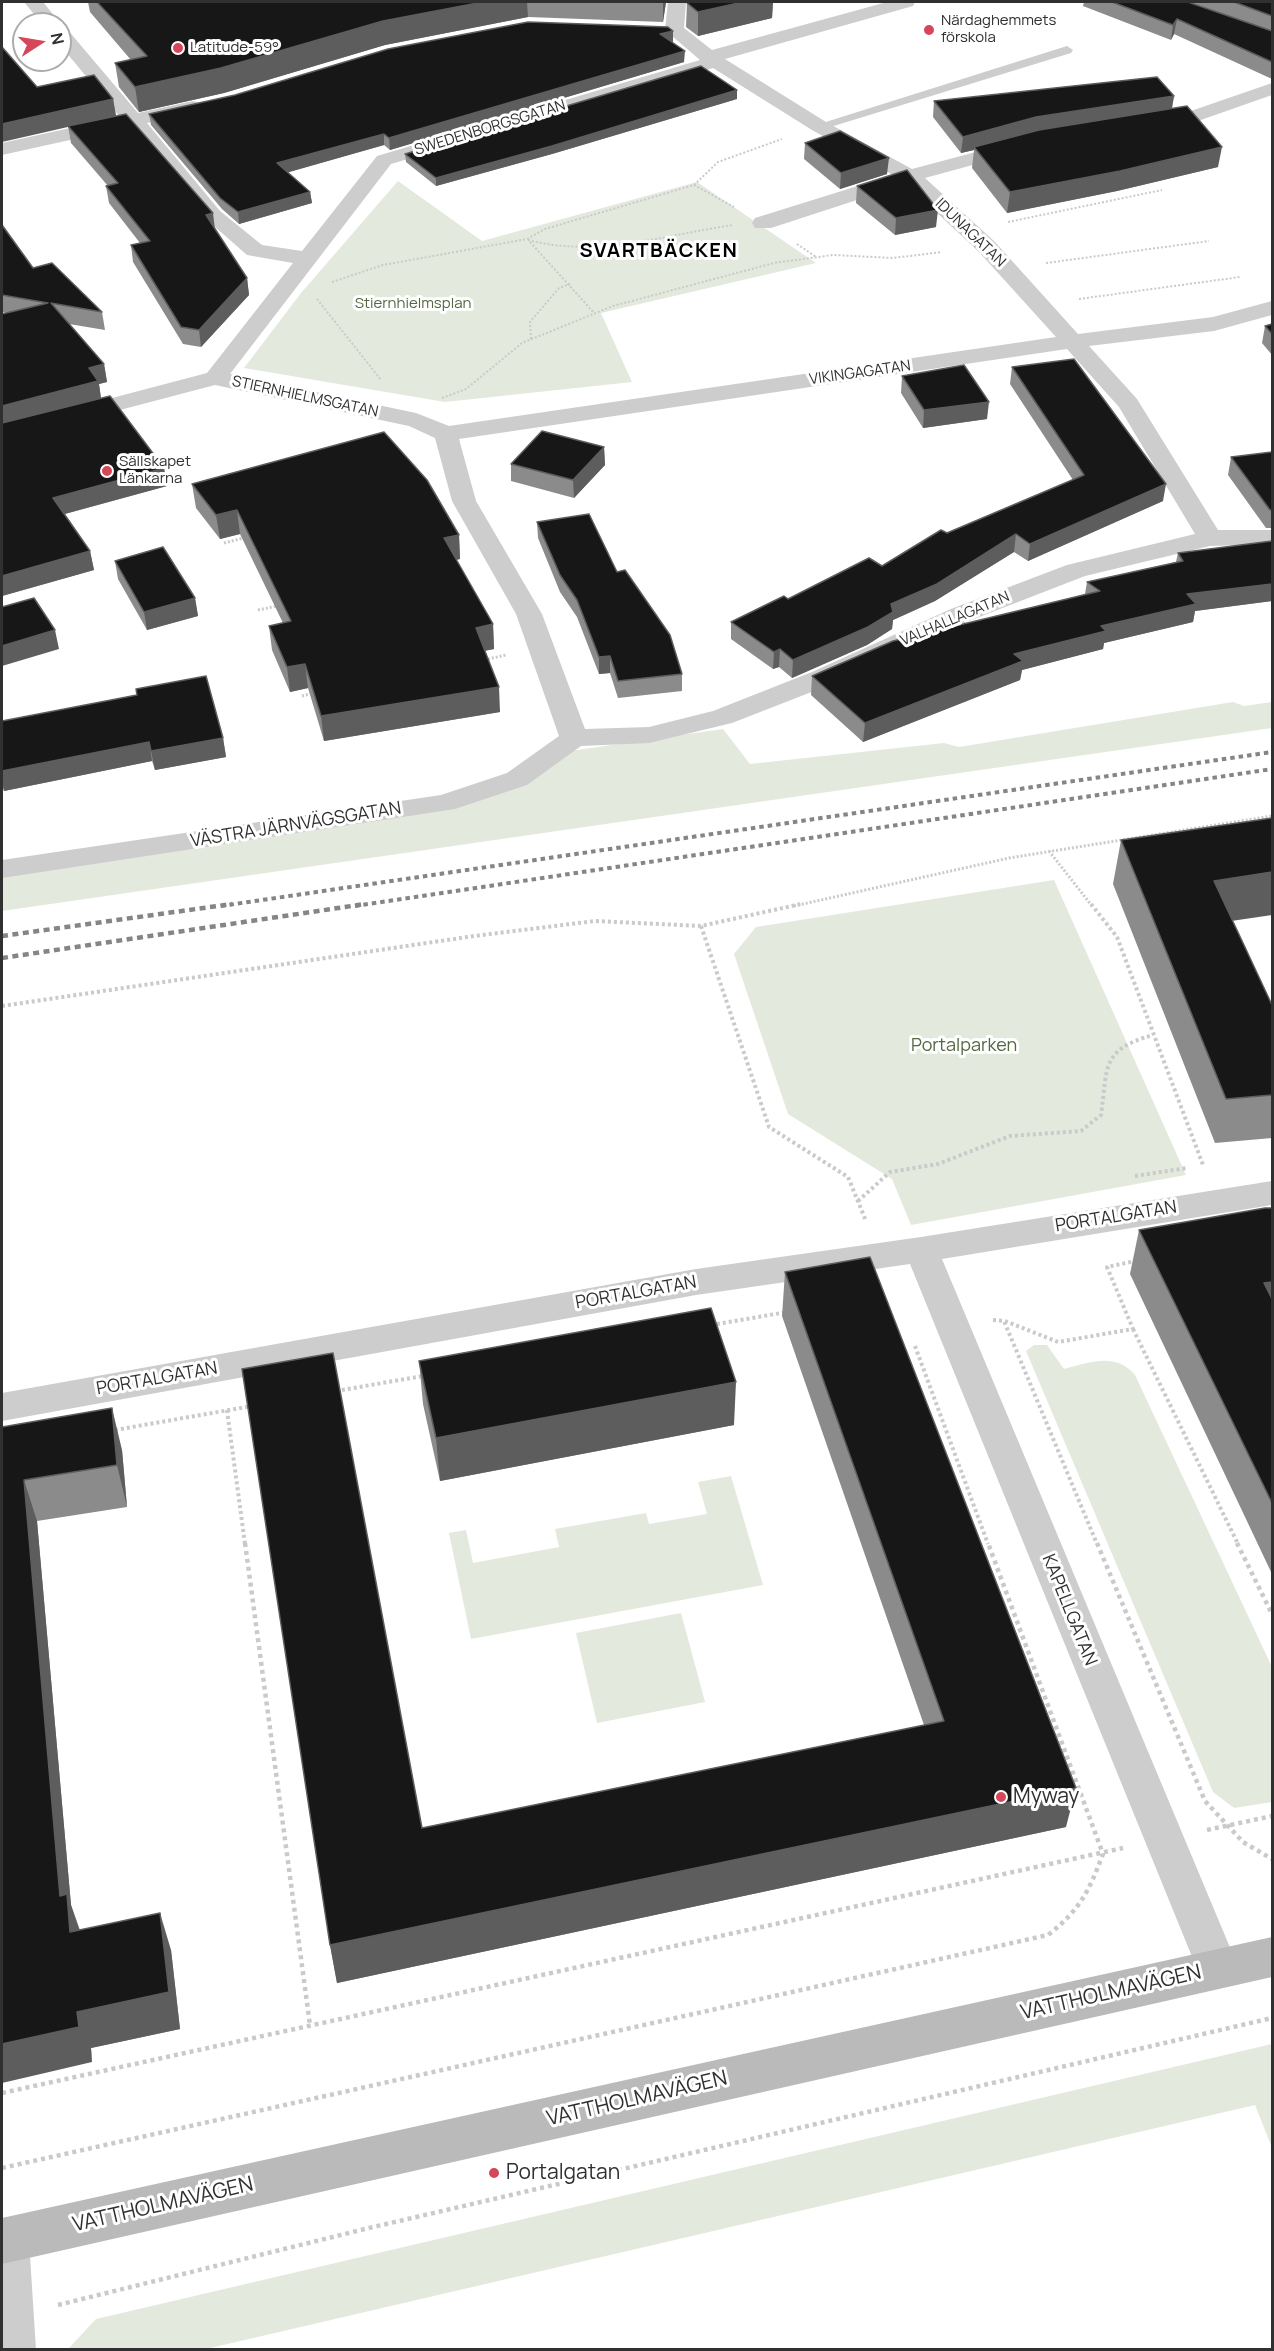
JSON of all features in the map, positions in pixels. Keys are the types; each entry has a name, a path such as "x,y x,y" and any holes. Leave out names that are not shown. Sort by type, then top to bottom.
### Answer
{"street":[{"path":"651,29 674,30 677,2"},
{"name":"SWEDENBORGSGATAN","path":"304,273 384,160 906,2"},
{"name":"IDUNAGATAN","path":"674,30 712,59 819,126 910,177 987,247 1129,404 1210,538"},
{"path":"72,47 213,214 255,250 304,273"},
{"path":"1135,126 1191,117 1272,89"},
{"path":"2,148 208,104"},
{"path":"763,223 910,177 1034,142"},
{"name":"STIERNHIELMSGATAN","path":"215,378 304,273"},
{"name":"VIKINGAGATAN","path":"446,434 1074,341 1214,324 1272,308"},
{"path":"2,434 215,378"},
{"name":"STIERNHIELMSGATAN","path":"215,378 418,413 446,434"},
{"path":"446,434 464,501 529,614 574,738"},
{"name":"VALHALLAGATAN","path":"574,738 649,735 722,717 822,678 960,615 1076,570 1210,538 1272,537"},
{"name":"VÄSTRA JÄRNVÄGSGATAN","path":"2,869 445,803 517,779 574,738"},
{"name":"PORTALGATAN","path":"2,1407 696,1282 921,1250 1272,1193"},
{"name":"KAPELLGATAN","path":"921,1250 1218,1969"},
{"name":"VATTHOLMAVÄGEN","path":"4,2240 1272,1957"},
{"path":"4,2240 11,2333"}],"lane":[{"path":"819,126 1067,50"}],"path":[{"path":"819,126 718,162 694,185 545,228 527,239 383,265 304,273 376,377 418,413 466,389 522,343 595,314 774,262 816,257 893,258 987,247"},
{"path":"969,230 1162,190"},
{"path":"527,239 541,245 603,246 706,228 763,223"},
{"path":"527,239 595,314"},
{"path":"1006,268 1209,241"},
{"path":"1040,304 1240,277"},
{"path":"531,339 530,322 559,288 570,284"},
{"path":"224,543 256,534"},
{"path":"258,610 281,605"},
{"path":"473,662 542,648"},
{"path":"302,696 325,691"},
{"path":"2,1006 474,936 595,921 701,926 1009,858 1272,816"},
{"path":"1049,851 1117,937 1203,1166"},
{"path":"858,1201 890,1172 938,1164 1010,1136 1081,1131 1101,1115 1106,1067 1113,1052 1136,1039 1154,1035"},
{"path":"1140,1260 1107,1267 1133,1329 1272,1614"},
{"path":"707,1326 789,1311"},
{"path":"1004,1321 1058,1342 1133,1329"},
{"path":"2,2168 1048,1935 1074,1916 1085,1902 1103,1854 913,1342"},
{"path":"221,1368 310,2025"},
{"path":"332,1392 426,1375"},
{"path":"103,1432 262,1404"},
{"path":"1272,1816 1227,1826 1243,1842 1272,1859"},
{"path":"2,2093 1103,1854"},
{"path":"11,2333 369,2228 1272,2018"}],"green space":[{"name":"Stiernhielmsplan","path":"398,181 482,241 697,182 816,263 601,313 632,382 445,402 244,368 301,293"},
{"path":"1233,702 1244,706 1272,702 1272,728 2,911 2,874 236,841 483,798 570,751 723,729 750,764 944,743 959,747"},
{"name":"Portalparken","path":"1054,880 1186,1175 911,1225 892,1179 788,1114 734,954 756,927"},
{"path":"1034,1345 1047,1345 1064,1369 1093,1362 1111,1361 1120,1363 1135,1375 1272,1667 1272,1802 1234,1808 1213,1792 1026,1351"},
{"path":"731,1476 763,1585 471,1639 449,1533 466,1530 473,1563 559,1547 555,1529 646,1513 649,1524 707,1514 698,1482"},
{"path":"681,1613 705,1702 597,1723 576,1633"},
{"path":"1272,2044 1272,2148 1255,2105 206,2349 68,2349 96,2319"}],"building":[{"path":"97,2 483,2 383,21 221,68 135,87 115,63 147,56"},
{"path":"687,2 743,2 698,12"},
{"path":"1112,2 1188,2 1272,31 1272,62 1177,19 1173,25"},
{"path":"1234,2 1272,2 1272,16"},
{"path":"528,22 668,27 673,31 660,34 685,51 389,138 384,134 277,163 310,192 238,212 220,198 149,114 235,95 388,49"},
{"path":"2,47 12,58 12,72 24,72 37,87 94,75 113,99 2,124"},
{"path":"701,66 737,90 552,146 436,178 405,154"},
{"path":"1157,77 1174,96 1036,117 963,137 934,101"},
{"path":"1187,106 1222,147 1120,171 1010,192 974,147 1039,130"},
{"path":"126,114 213,213 206,215 247,278 199,330 181,327 131,245 150,241 106,186 118,183 68,126"},
{"path":"840,131 889,158 841,173 805,143"},
{"path":"907,170 938,210 896,218 857,186"},
{"path":"2,225 33,268 52,263 102,312 51,303 104,364 89,368 98,381 2,406 2,314 48,303 2,295"},
{"path":"1272,324 1272,334 1265,326"},
{"path":"1074,359 1166,484 1030,544 1016,534 937,584 891,604 893,612 868,627 793,660 780,649 774,652 731,622 784,596 788,599 869,558 882,566 941,530 947,533 1084,475 1012,367"},
{"path":"964,365 989,402 924,410 902,376"},
{"path":"110,396 164,468 53,498 90,551 2,576 2,423"},
{"path":"542,431 604,447 573,480 511,464"},
{"path":"384,432 427,480 459,535 444,538 493,624 476,628 499,687 321,716 305,664 287,667 269,626 291,621 237,510 216,515 192,484"},
{"path":"1272,452 1272,510 1270,510 1231,457"},
{"path":"589,514 617,572 625,570 670,635 682,674 618,681 610,656 599,657 577,600 560,575 537,522"},
{"path":"1272,541 1272,584 1187,594 1196,604 1101,626 1106,631 1014,654 1023,661 865,723 812,676 893,641 1100,591 1087,582 1183,561 1178,553"},
{"path":"163,547 195,598 144,612 115,561"},
{"path":"34,598 55,630 2,646 2,607"},
{"path":"206,676 223,738 151,751 149,742 2,771 2,721 137,695 136,689"},
{"path":"1272,818 1272,872 1214,881 1272,1005 1272,1095 1226,1099 1121,840"},
{"path":"1272,1208 1272,1282 1264,1283 1272,1299 1272,1503 1139,1230"},
{"path":"870,1257 1076,1788 330,1945 242,1369 333,1353 422,1828 944,1721 785,1272"},
{"path":"711,1308 736,1382 436,1438 419,1361"},
{"path":"112,1408 117,1465 24,1480 60,1896 67,1894 70,1932 160,1913 169,1992 77,2012 79,2027 2,2044 2,1427"}],"railway":[{"path":"221,906 1272,752"},
{"path":"355,906 1272,769"},
{"path":"2,936 232,904"},
{"path":"2,958 365,904"}],"place":[{"name":"Närdaghemmets förskola","path":"929,30"},
{"name":"Latitude-59°","path":"178,48"},
{"name":"Sällskapet Länkarna","path":"107,471"},
{"name":"Myway","path":"1001,1797"},
{"name":"Portalgatan","path":"494,2173"}],"district":[{"name":"SVARTBÄCKEN","path":"659,251"}]}
